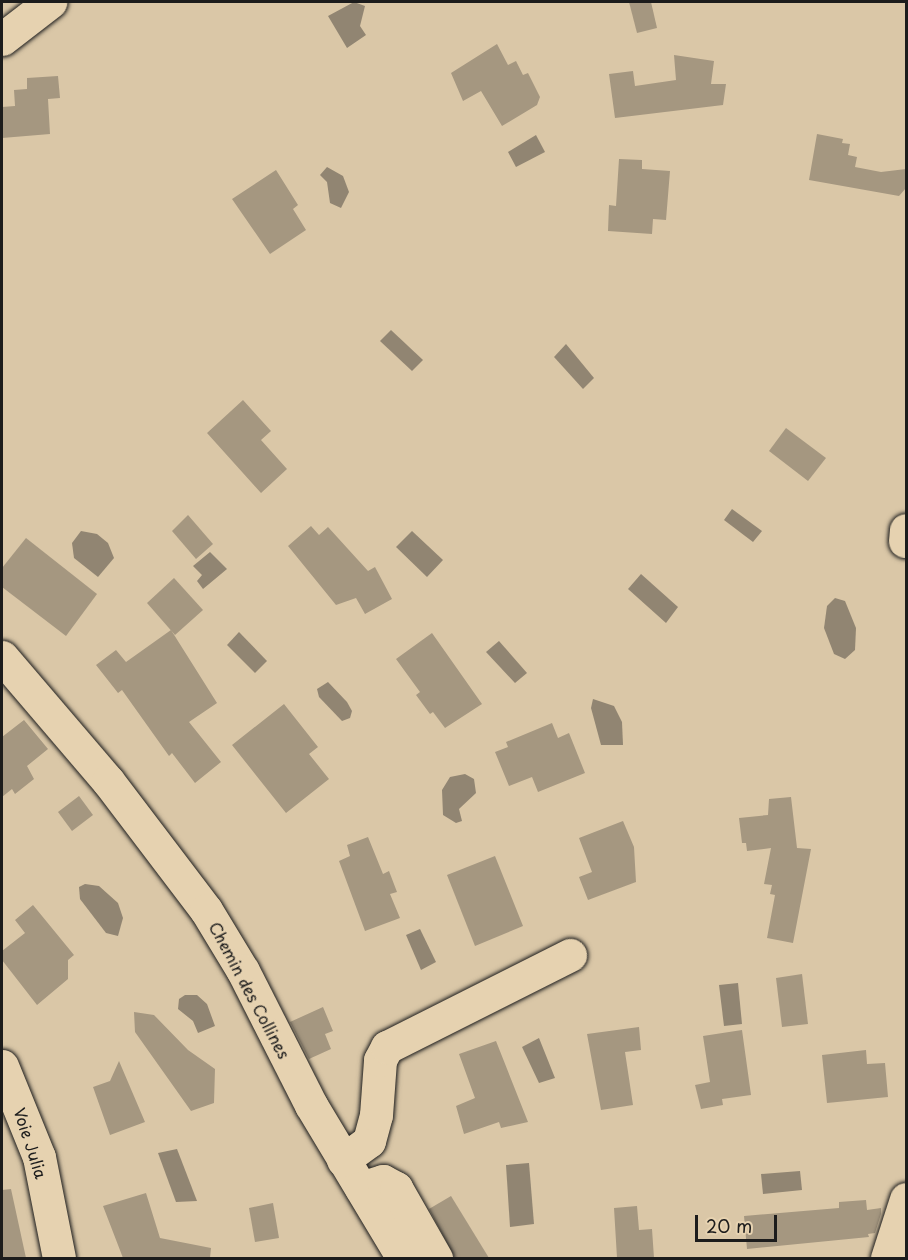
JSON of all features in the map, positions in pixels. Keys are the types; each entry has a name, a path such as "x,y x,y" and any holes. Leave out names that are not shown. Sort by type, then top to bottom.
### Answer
{"street":[{"path":"2,39 50,2"},
{"name":"Chemin des Collines","path":"2,657 108,781 206,910 243,971 343,1160 403,1258"},
{"path":"343,1160 369,1141 376,1115 380,1060 387,1047 570,955"},
{"name":"Voie Julia","path":"2,1066 39,1157 59,1258"},
{"path":"361,1188 383,1181 396,1188 435,1258"},
{"path":"887,1258 906,1199"}],"shaded area":[{"path":"354,2 365,6 360,26 366,35 347,48 328,16"},
{"path":"536,135 545,152 516,167 508,152"},
{"path":"327,167 343,176 349,192 341,208 330,203 327,182 320,175"},
{"path":"391,330 423,360 412,371 380,341"},
{"path":"566,344 594,378 583,389 554,357"},
{"path":"732,509 762,531 753,542 724,520"},
{"path":"81,531 97,534 108,543 114,558 98,577 74,558 72,543"},
{"path":"412,531 443,560 427,577 396,547"},
{"path":"210,552 227,569 203,589 197,581 202,575 193,566"},
{"path":"641,574 678,607 666,623 628,589"},
{"path":"835,598 845,601 856,628 855,650 845,659 834,654 824,628 827,606"},
{"path":"239,632 267,661 255,673 227,645"},
{"path":"499,641 527,673 515,683 486,652"},
{"path":"328,682 347,702 352,711 350,718 342,721 319,697 317,689"},
{"path":"593,699 614,706 622,722 623,745 601,745 591,708"},
{"path":"465,774 474,779 476,793 459,809 462,821 456,823 443,815 442,790 450,777"},
{"path":"85,884 99,886 118,903 123,918 118,936 106,933 80,899 79,887"},
{"path":"420,929 436,962 421,970 406,935"},
{"path":"738,983 742,1024 724,1026 719,985"},
{"path":"185,995 197,995 207,1004 215,1026 198,1033 193,1021 178,1009 179,999"},
{"path":"539,1038 555,1078 539,1083 522,1047"},
{"path":"177,1149 197,1201 176,1202 158,1153"},
{"path":"529,1163 534,1224 510,1227 506,1165"},
{"path":"800,1171 802,1190 763,1194 761,1174"}],"building":[{"path":"629,2 651,2 657,28 637,33"},
{"path":"497,44 508,65 516,61 523,75 528,73 540,97 537,105 502,126 481,91 463,101 451,73"},
{"path":"674,55 714,61 711,84 726,84 723,105 615,118 609,74 633,71 635,86 676,80"},
{"path":"58,76 60,98 48,99 50,134 2,138 2,107 15,106 14,90 27,89 27,78"},
{"path":"817,134 843,139 842,143 850,144 848,155 857,157 855,167 881,172 906,169 906,188 899,196 809,180"},
{"path":"619,159 642,160 642,169 670,171 666,220 653,219 652,234 608,231 609,205 616,206"},
{"path":"276,170 298,205 293,209 306,230 270,254 232,199"},
{"path":"243,400 271,431 261,440 287,469 261,493 207,433"},
{"path":"786,428 826,458 808,481 769,451"},
{"path":"188,515 213,544 196,559 172,531"},
{"path":"311,526 319,535 328,527 368,571 375,567 392,599 365,614 356,598 336,605 288,546"},
{"path":"26,538 97,594 66,636 2,587 2,568"},
{"path":"174,578 203,610 175,635 147,603"},
{"path":"171,630 217,703 189,722 221,762 195,783 172,753 169,756 122,690 118,693 96,665 116,650 126,662"},
{"path":"432,633 482,704 445,728 433,712 430,714 416,695 420,692 396,659"},
{"path":"284,704 318,747 309,754 329,779 286,813 232,745"},
{"path":"24,720 48,749 27,766 34,779 15,794 12,789 2,797 2,737"},
{"path":"552,723 558,738 569,733 585,773 538,792 532,777 509,786 495,752 508,747 506,742"},
{"path":"79,796 93,815 72,831 58,812"},
{"path":"791,797 797,848 811,849 793,943 767,938 775,895 770,894 772,885 764,884 771,848 747,851 746,843 742,843 739,818 768,815 769,799"},
{"path":"623,821 634,847 636,882 588,900 579,877 592,872 579,838"},
{"path":"368,837 383,874 389,871 397,892 390,894 400,918 365,931 339,861 350,856 347,845"},
{"path":"495,856 523,926 475,946 447,875"},
{"path":"33,905 74,955 68,960 68,979 37,1005 2,960 2,951 25,933 15,920"},
{"path":"802,974 808,1024 782,1027 776,978"},
{"path":"323,1007 333,1031 325,1034 331,1049 309,1059 290,1022"},
{"path":"134,1012 154,1015 188,1050 215,1069 214,1103 191,1111 135,1032"},
{"path":"639,1027 641,1050 625,1052 633,1105 601,1110 587,1034"},
{"path":"742,1030 751,1095 722,1099 723,1105 701,1109 695,1085 710,1082 703,1036"},
{"path":"496,1041 528,1122 501,1128 499,1122 464,1134 456,1106 475,1098 459,1054"},
{"path":"866,1050 867,1064 885,1063 888,1097 827,1103 822,1055"},
{"path":"119,1061 145,1122 110,1135 93,1087 110,1081"},
{"path":"11,1189 26,1258 2,1258 2,1190"},
{"path":"146,1193 160,1238 211,1248 210,1258 123,1258 103,1206"},
{"path":"451,1196 489,1258 455,1258 429,1209"},
{"path":"866,1200 867,1210 881,1208 875,1233 868,1234 869,1237 747,1249 744,1216 839,1208 839,1202"},
{"path":"273,1203 279,1238 255,1242 249,1208"},
{"path":"637,1206 639,1230 652,1229 654,1258 617,1258 614,1208"}]}
